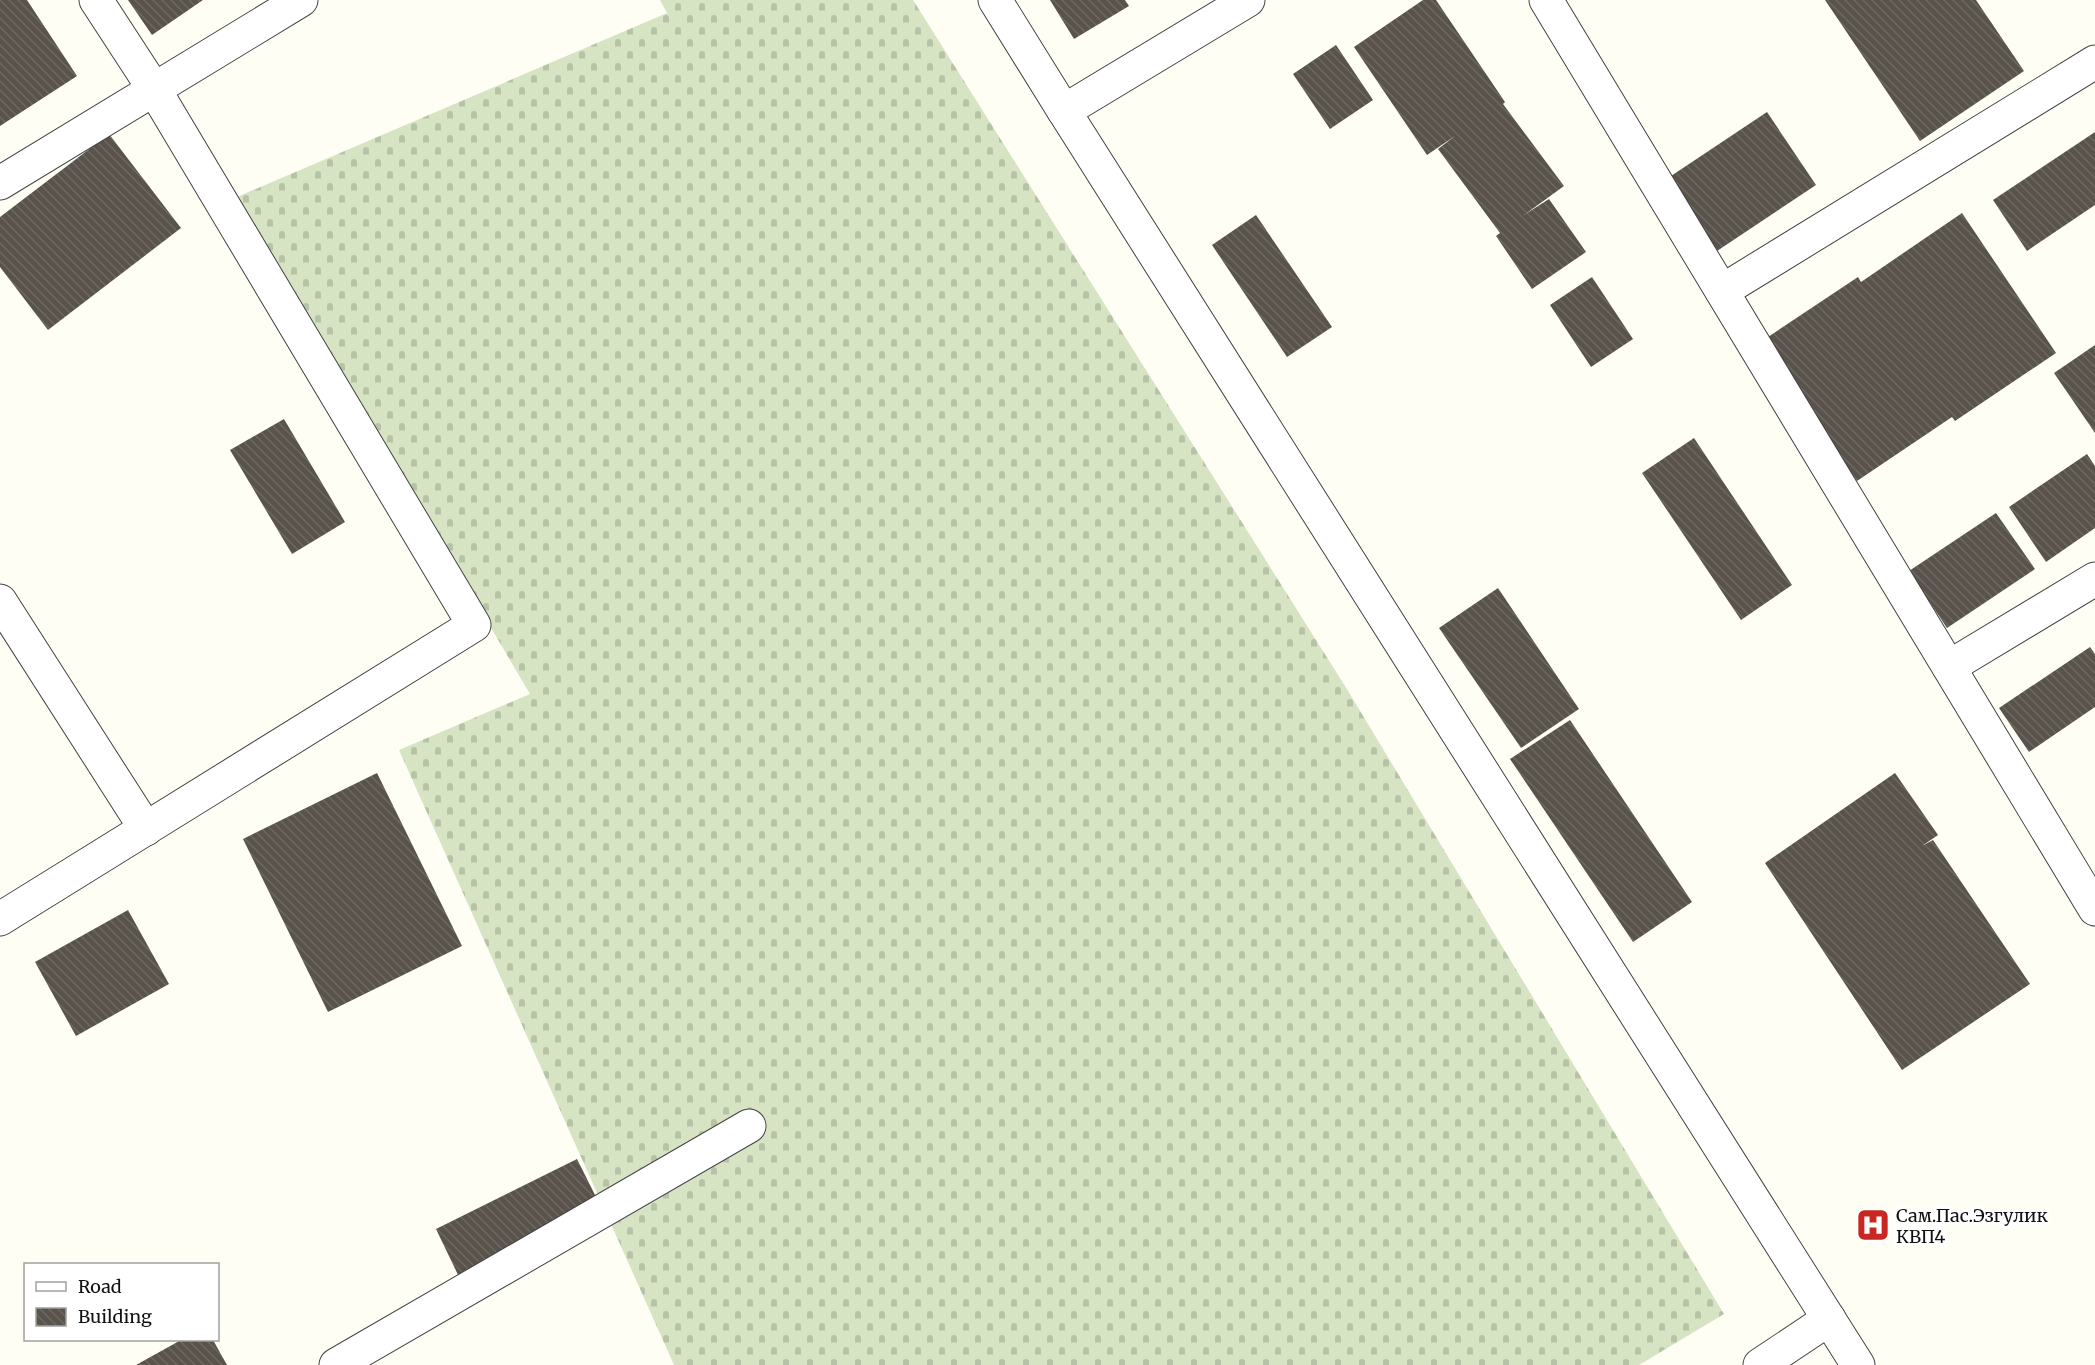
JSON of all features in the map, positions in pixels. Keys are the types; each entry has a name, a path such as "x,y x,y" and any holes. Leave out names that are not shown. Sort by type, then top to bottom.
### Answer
{"street":[{"path":"0,919 474,625 154,89 96,0"},
{"path":"0,183 301,0"},
{"path":"994,0 1858,1365"},
{"path":"1064,111 1248,0"},
{"path":"1545,0 2095,909"},
{"path":"1722,291 2095,62"},
{"path":"1949,667 2095,579"},
{"path":"0,602 146,829"},
{"path":"356,1360 749,1126"},
{"path":"1760,1365 1829,1319"}],"green space":[{"path":"660,0 913,0 1345,686 1724,1314 1639,1365 674,1365 399,750 530,694 237,197 667,13"}],"building":[{"path":"0,0 27,0 77,76 0,126"},
{"path":"128,0 203,0 152,35"},
{"path":"1050,0 1125,0 1129,6 1074,39"},
{"path":"1423,0 1436,0 1505,102 1503,104 1564,186 1524,215 1549,199 1586,252 1532,289 1496,236 1500,233 1438,149 1455,136 1427,155 1354,47"},
{"path":"1825,0 1976,0 2024,71 1920,141"},
{"path":"1336,45 1373,100 1330,129 1293,74"},
{"path":"1767,112 1816,185 1717,251 1668,178"},
{"path":"2095,132 2095,205 2027,251 1993,200"},
{"path":"109,134 181,228 48,330 0,267 0,217"},
{"path":"1962,213 2056,353 1955,421 1952,417 1857,481 1762,341 1858,277 1861,282"},
{"path":"1256,215 1332,327 1287,357 1212,245"},
{"path":"1592,277 1633,339 1591,367 1550,305"},
{"path":"2095,345 2095,433 2054,373"},
{"path":"284,419 345,522 292,554 230,450"},
{"path":"1694,438 1792,585 1741,620 1642,473"},
{"path":"2087,454 2095,466 2095,528 2046,562 2009,507"},
{"path":"1996,513 2035,569 1947,628 1909,571"},
{"path":"1498,588 1579,709 1521,748 1439,628"},
{"path":"2090,647 2095,654 2095,707 2029,752 1999,708"},
{"path":"1570,720 1692,902 1633,942 1510,759"},
{"path":"377,773 462,946 328,1012 243,839"},
{"path":"1895,773 1938,835 1922,846 1933,840 2030,984 1902,1070 1765,863"},
{"path":"128,910 169,984 76,1036 35,962"},
{"path":"577,1159 602,1209 460,1279 436,1229"},
{"path":"179,1341 214,1341 227,1365 136,1365"}],"place":[{"name":"Сам.Пас.Эзгулик КВП4","path":"1873,1225"}]}
